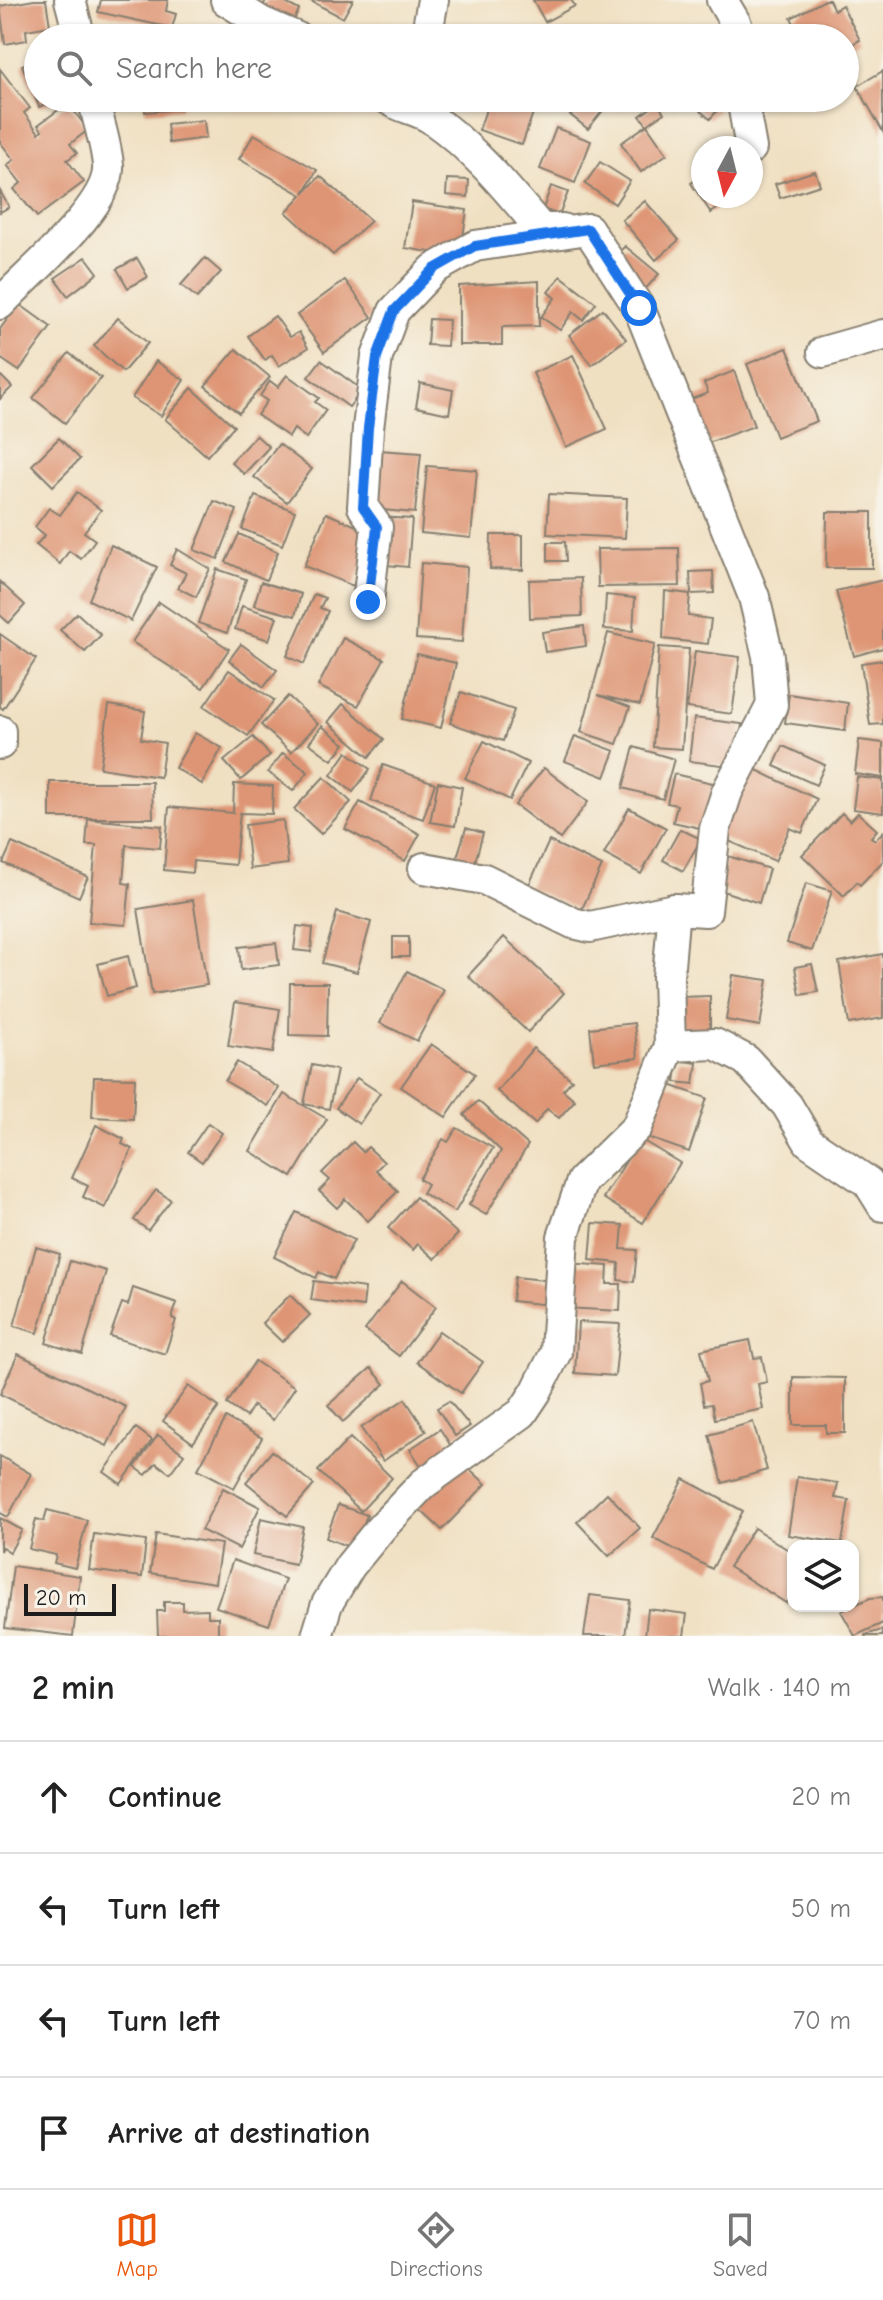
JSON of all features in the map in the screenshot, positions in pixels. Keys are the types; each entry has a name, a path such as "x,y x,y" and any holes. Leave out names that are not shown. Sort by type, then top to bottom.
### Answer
{"street":[{"path":"70,0 76,24"},
{"path":"226,0 266,24"},
{"path":"429,24 433,0"},
{"path":"722,0 736,24"},
{"path":"0,304 90,214 103,189 109,167 96,112"},
{"path":"421,112 463,144 498,178 541,229 588,229"},
{"path":"744,112 748,136"},
{"path":"368,602 377,527 363,507 368,428 377,357 394,311 434,269 475,246 588,229"},
{"path":"424,868 484,879 573,923 590,927 674,909 706,911 715,829 727,792 772,705 768,656 754,597 639,308 588,229"},
{"path":"823,352 883,335"},
{"path":"0,731 0,744"},
{"path":"317,1636 327,1604 350,1566 381,1528 423,1484 522,1413 556,1352 563,1237 582,1181 637,1127 670,1046 668,977 674,909"},
{"path":"670,1046 715,1044 746,1060 787,1105 809,1142 868,1182 883,1206"}],"building":[{"path":"46,0 50,24 24,24 24,41 5,44 0,6"},
{"path":"101,0 168,0 166,11 176,14 173,24 154,24 98,12"},
{"path":"266,0 280,0 299,10 292,24 287,24 261,10"},
{"path":"309,0 353,0 343,18"},
{"path":"533,0 571,0 575,6 545,22"},
{"path":"829,0 834,10 842,5 852,24 794,24 791,18"},
{"path":"0,69 24,100 24,113 39,133 42,130 38,125 56,112 75,112 88,130 70,144 77,153 67,160 84,182 37,217 14,189 21,183 7,165 14,160 0,142"},
{"path":"883,71 883,132 859,90 859,85"},
{"path":"485,112 533,112 522,145 479,130"},
{"path":"567,112 602,112 588,129"},
{"path":"645,112 664,113 647,125 640,116"},
{"path":"702,112 716,112 710,119"},
{"path":"204,120 206,138 169,143 167,124"},
{"path":"647,125 667,154 641,172 621,143"},
{"path":"556,128 591,141 575,183 540,169"},
{"path":"254,134 317,170 304,193 320,176 371,221 333,255 286,212 302,195 239,159"},
{"path":"600,162 630,181 615,204 585,184"},
{"path":"815,171 820,185 780,198 775,184"},
{"path":"447,179 469,180 468,197 446,195"},
{"path":"551,186 568,192 559,215 543,209"},
{"path":"0,191 9,207 0,212"},
{"path":"645,201 679,240 656,260 622,220"},
{"path":"412,202 467,210 460,257 405,248"},
{"path":"625,246 659,274 639,296 606,268"},
{"path":"86,257 98,273 68,296 55,278"},
{"path":"137,258 148,277 128,288 117,269"},
{"path":"205,258 221,272 197,298 181,285"},
{"path":"561,276 596,303 583,320 573,312 560,330 541,317 555,298 548,292"},
{"path":"345,280 372,317 324,352 297,315"},
{"path":"539,281 539,326 502,327 502,345 459,345 459,286"},
{"path":"19,304 51,327 19,371 0,358 0,329"},
{"path":"603,309 626,339 592,365 569,335"},
{"path":"275,316 290,337 299,332 308,348 279,366 272,355 265,360 248,336"},
{"path":"118,318 148,343 123,372 94,346"},
{"path":"429,319 449,320 447,346 427,345"},
{"path":"787,348 817,421 776,437 747,364"},
{"path":"236,349 270,377 239,413 205,386"},
{"path":"69,353 101,378 65,423 33,398"},
{"path":"573,355 607,429 566,447 533,373"},
{"path":"321,360 362,390 349,407 308,377"},
{"path":"156,361 184,380 161,416 132,398"},
{"path":"734,371 754,426 708,443 691,399 708,393 704,383"},
{"path":"0,375 12,387 0,399"},
{"path":"287,375 319,398 315,402 326,410 306,438 294,429 289,437 257,415 267,401 260,396 270,381 278,387"},
{"path":"420,383 453,390 449,414 416,407"},
{"path":"192,388 234,426 207,456 165,419"},
{"path":"256,435 269,447 244,474 231,462"},
{"path":"59,438 80,459 53,486 32,465"},
{"path":"279,444 312,469 287,502 254,477"},
{"path":"378,450 421,453 415,513 372,509"},
{"path":"427,466 477,470 471,538 421,533"},
{"path":"77,492 101,510 84,532 95,540 81,559 69,551 60,564 36,545 45,535 35,527 49,508 60,515"},
{"path":"549,494 627,498 625,538 547,534"},
{"path":"255,496 295,511 282,545 242,529"},
{"path":"214,501 237,510 218,559 194,550"},
{"path":"827,512 872,512 872,568 826,568"},
{"path":"326,513 375,534 353,586 304,566"},
{"path":"379,517 412,519 408,567 375,564"},
{"path":"239,534 278,552 266,580 226,562"},
{"path":"491,535 523,535 523,570 490,569"},
{"path":"548,542 565,542 566,561 548,561"},
{"path":"111,545 157,567 131,621 89,600"},
{"path":"679,548 680,586 598,587 597,549"},
{"path":"177,549 210,569 196,597 178,588 186,573 170,565"},
{"path":"421,563 467,567 462,642 416,639"},
{"path":"217,569 246,579 227,633 198,623"},
{"path":"713,571 714,593 691,594 690,572"},
{"path":"581,578 582,616 530,618 529,580"},
{"path":"883,580 883,648 854,656 836,591"},
{"path":"0,582 25,605 9,623 0,615"},
{"path":"261,582 301,594 295,616 254,605"},
{"path":"665,591 690,594 688,616 711,619 708,644 663,639"},
{"path":"314,594 325,598 320,608 328,611 304,664 287,656"},
{"path":"606,595 635,598 633,631 604,629"},
{"path":"159,602 229,649 203,688 132,642"},
{"path":"242,606 277,617 269,640 235,629"},
{"path":"77,613 101,635 85,652 60,630"},
{"path":"584,626 586,646 545,652 542,632"},
{"path":"608,633 655,644 640,705 598,695 630,707 617,744 581,732"},
{"path":"0,634 36,659 3,709 0,707"},
{"path":"343,638 384,659 358,706 318,686"},
{"path":"241,644 277,670 264,687 229,660"},
{"path":"659,647 689,649 682,749 653,747"},
{"path":"695,651 740,657 732,714 687,708"},
{"path":"417,654 456,663 441,728 402,719"},
{"path":"883,660 883,724 870,725 861,663"},
{"path":"229,670 274,700 248,736 204,706"},
{"path":"461,692 514,710 503,741 450,723"},
{"path":"789,694 848,703 845,731 785,723"},
{"path":"288,696 318,724 291,752 261,725"},
{"path":"343,704 384,739 369,757 328,722"},
{"path":"109,705 145,711 141,739 165,743 160,777 100,768"},
{"path":"694,718 742,724 737,767 689,761"},
{"path":"322,726 345,744 332,760 309,743"},
{"path":"195,733 222,748 202,784 175,768"},
{"path":"575,736 615,751 605,777 565,761"},
{"path":"253,737 270,755 241,780 224,761"},
{"path":"859,740 883,743 883,778 855,774"},
{"path":"484,741 528,763 510,800 465,778"},
{"path":"783,746 825,765 816,785 774,766"},
{"path":"634,747 674,759 663,799 623,788"},
{"path":"347,752 370,769 353,792 331,775"},
{"path":"283,753 308,772 293,791 268,772"},
{"path":"383,765 435,783 423,819 371,801"},
{"path":"746,765 817,799 802,833 790,828 775,861 715,835"},
{"path":"544,768 588,802 560,839 515,805"},
{"path":"674,774 725,786 704,829 673,822 677,805 667,803"},
{"path":"324,777 351,802 321,834 294,809"},
{"path":"857,777 883,780 883,813 853,809"},
{"path":"50,782 152,782 153,818 50,818"},
{"path":"438,782 462,787 455,826 430,822"},
{"path":"234,784 273,786 272,814 240,813 235,865 193,861 192,873 164,870 169,807 233,813"},
{"path":"360,802 420,834 405,861 345,829"},
{"path":"629,808 666,828 641,874 604,854"},
{"path":"842,813 850,821 858,813 877,830 871,837 875,840 883,832 883,861 860,885 857,882 844,896 802,855"},
{"path":"88,819 162,826 160,848 126,845 123,883 130,884 126,925 89,922 96,845 86,845"},
{"path":"283,820 288,864 250,869 245,825"},
{"path":"466,828 483,833 472,873 454,867"},
{"path":"680,829 701,839 683,871 663,860"},
{"path":"549,841 602,866 581,911 528,887"},
{"path":"12,843 88,877 79,897 3,863"},
{"path":"728,856 769,869 759,903 717,889"},
{"path":"806,883 832,891 812,951 787,943"},
{"path":"193,900 207,985 152,994 138,909"},
{"path":"337,912 371,922 357,972 322,963"},
{"path":"297,926 313,928 311,952 294,950"},
{"path":"393,937 409,937 409,957 393,957"},
{"path":"504,937 564,993 528,1032 468,976"},
{"path":"276,943 279,965 241,970 239,947"},
{"path":"883,954 883,1018 849,1024 839,962"},
{"path":"128,956 136,988 107,996 98,964"},
{"path":"812,964 818,992 800,995 795,967"},
{"path":"407,971 444,990 417,1041 380,1023"},
{"path":"733,975 768,980 760,1026 726,1020"},
{"path":"290,983 328,983 327,1036 289,1035"},
{"path":"710,996 710,1037 680,1037 680,997"},
{"path":"235,1002 280,1009 273,1053 228,1046"},
{"path":"634,1023 638,1058 594,1063 590,1028"},
{"path":"431,1044 475,1074 446,1117 401,1087"},
{"path":"533,1048 572,1080 563,1090 575,1100 559,1118 547,1109 535,1124 497,1091"},
{"path":"678,1060 697,1063 694,1084 675,1082"},
{"path":"237,1062 279,1088 268,1106 225,1081"},
{"path":"312,1065 337,1070 329,1109 304,1104"},
{"path":"94,1077 135,1078 133,1119 92,1117"},
{"path":"357,1078 380,1093 359,1124 336,1108"},
{"path":"658,1081 707,1098 689,1152 640,1135"},
{"path":"284,1094 327,1119 292,1177 250,1151"},
{"path":"478,1101 528,1145 486,1215 469,1205 501,1151 464,1115"},
{"path":"208,1123 222,1133 202,1162 188,1152"},
{"path":"96,1125 124,1139 122,1144 132,1149 105,1208 83,1197 88,1186 72,1178"},
{"path":"457,1128 493,1148 455,1212 422,1193 427,1184 419,1179 443,1139 448,1142"},
{"path":"640,1139 680,1163 643,1223 603,1198"},
{"path":"353,1142 363,1152 368,1147 384,1162 376,1170 398,1191 368,1221 345,1199 337,1208 319,1191 330,1180 322,1173"},
{"path":"156,1190 171,1200 148,1230 134,1220"},
{"path":"416,1197 458,1234 435,1259 418,1244 413,1250 388,1228"},
{"path":"296,1212 354,1240 334,1279 319,1272 316,1278 274,1257"},
{"path":"593,1223 623,1225 621,1249 637,1250 634,1282 618,1280 619,1263 590,1260"},
{"path":"36,1247 60,1254 38,1333 14,1326"},
{"path":"70,1261 106,1271 82,1354 46,1343"},
{"path":"567,1263 608,1266 607,1284 621,1284 620,1311 565,1308"},
{"path":"515,1277 553,1281 550,1305 512,1301"},
{"path":"314,1281 365,1288 363,1307 311,1300"},
{"path":"402,1281 436,1307 399,1356 365,1330"},
{"path":"133,1288 177,1303 172,1318 176,1320 165,1354 110,1336 122,1303 128,1305"},
{"path":"290,1295 310,1315 282,1342 262,1323"},
{"path":"578,1322 620,1324 615,1376 575,1373"},
{"path":"439,1331 483,1362 461,1393 417,1362"},
{"path":"750,1340 754,1358 762,1357 767,1382 758,1384 763,1409 715,1419 712,1404 704,1405 700,1383 708,1381 701,1350"},
{"path":"18,1354 126,1407 107,1446 0,1394"},
{"path":"255,1361 295,1387 273,1420 253,1406 246,1417 227,1404"},
{"path":"371,1368 385,1384 343,1422 328,1405"},
{"path":"793,1377 845,1378 845,1433 826,1433 826,1425 793,1425"},
{"path":"188,1386 219,1407 193,1443 163,1421"},
{"path":"405,1399 426,1431 383,1461 361,1428"},
{"path":"449,1401 470,1426 455,1436 437,1408"},
{"path":"226,1418 262,1438 234,1488 198,1469"},
{"path":"753,1422 767,1470 723,1483 709,1435"},
{"path":"136,1428 152,1440 121,1484 104,1472"},
{"path":"440,1429 453,1449 423,1469 410,1449"},
{"path":"158,1435 184,1454 170,1473 156,1463 146,1475 135,1467"},
{"path":"350,1438 392,1478 361,1511 318,1471"},
{"path":"272,1451 314,1485 287,1516 246,1482"},
{"path":"0,1456 31,1474 8,1517 0,1513"},
{"path":"461,1461 486,1484 442,1530 417,1507"},
{"path":"797,1477 838,1483 835,1498 849,1500 842,1540 788,1535"},
{"path":"684,1479 743,1511 712,1569 653,1538"},
{"path":"223,1488 260,1507 239,1549 201,1530"},
{"path":"607,1493 640,1528 609,1556 577,1522"},
{"path":"338,1505 367,1515 354,1549 326,1538"},
{"path":"47,1510 87,1520 75,1568 54,1563 56,1555 29,1549 36,1519 44,1521"},
{"path":"0,1518 22,1530 10,1552 2,1547 0,1551"},
{"path":"261,1518 303,1527 295,1564 253,1555"},
{"path":"754,1528 787,1549 787,1601 786,1603 729,1567"},
{"path":"94,1534 146,1541 142,1577 89,1570"},
{"path":"156,1534 221,1544 215,1583 150,1573"},
{"path":"233,1560 285,1579 269,1625 216,1607"},
{"path":"13,1566 80,1576 73,1636 5,1628"},
{"path":"590,1595 630,1600 625,1636 584,1636"},
{"path":"883,1597 883,1623 855,1636 842,1612 859,1612 859,1603"},
{"path":"164,1602 183,1602 183,1610 208,1609 208,1617 218,1617 218,1636 158,1636 157,1611 164,1611"},
{"path":"648,1609 687,1614 684,1636 645,1636"},
{"path":"882,1630 883,1636 865,1636 865,1635"}],"route":[{"path":"368,602 377,527 363,507 368,428 377,357 394,311 434,269 475,246 536,234 588,229 639,308"}]}
